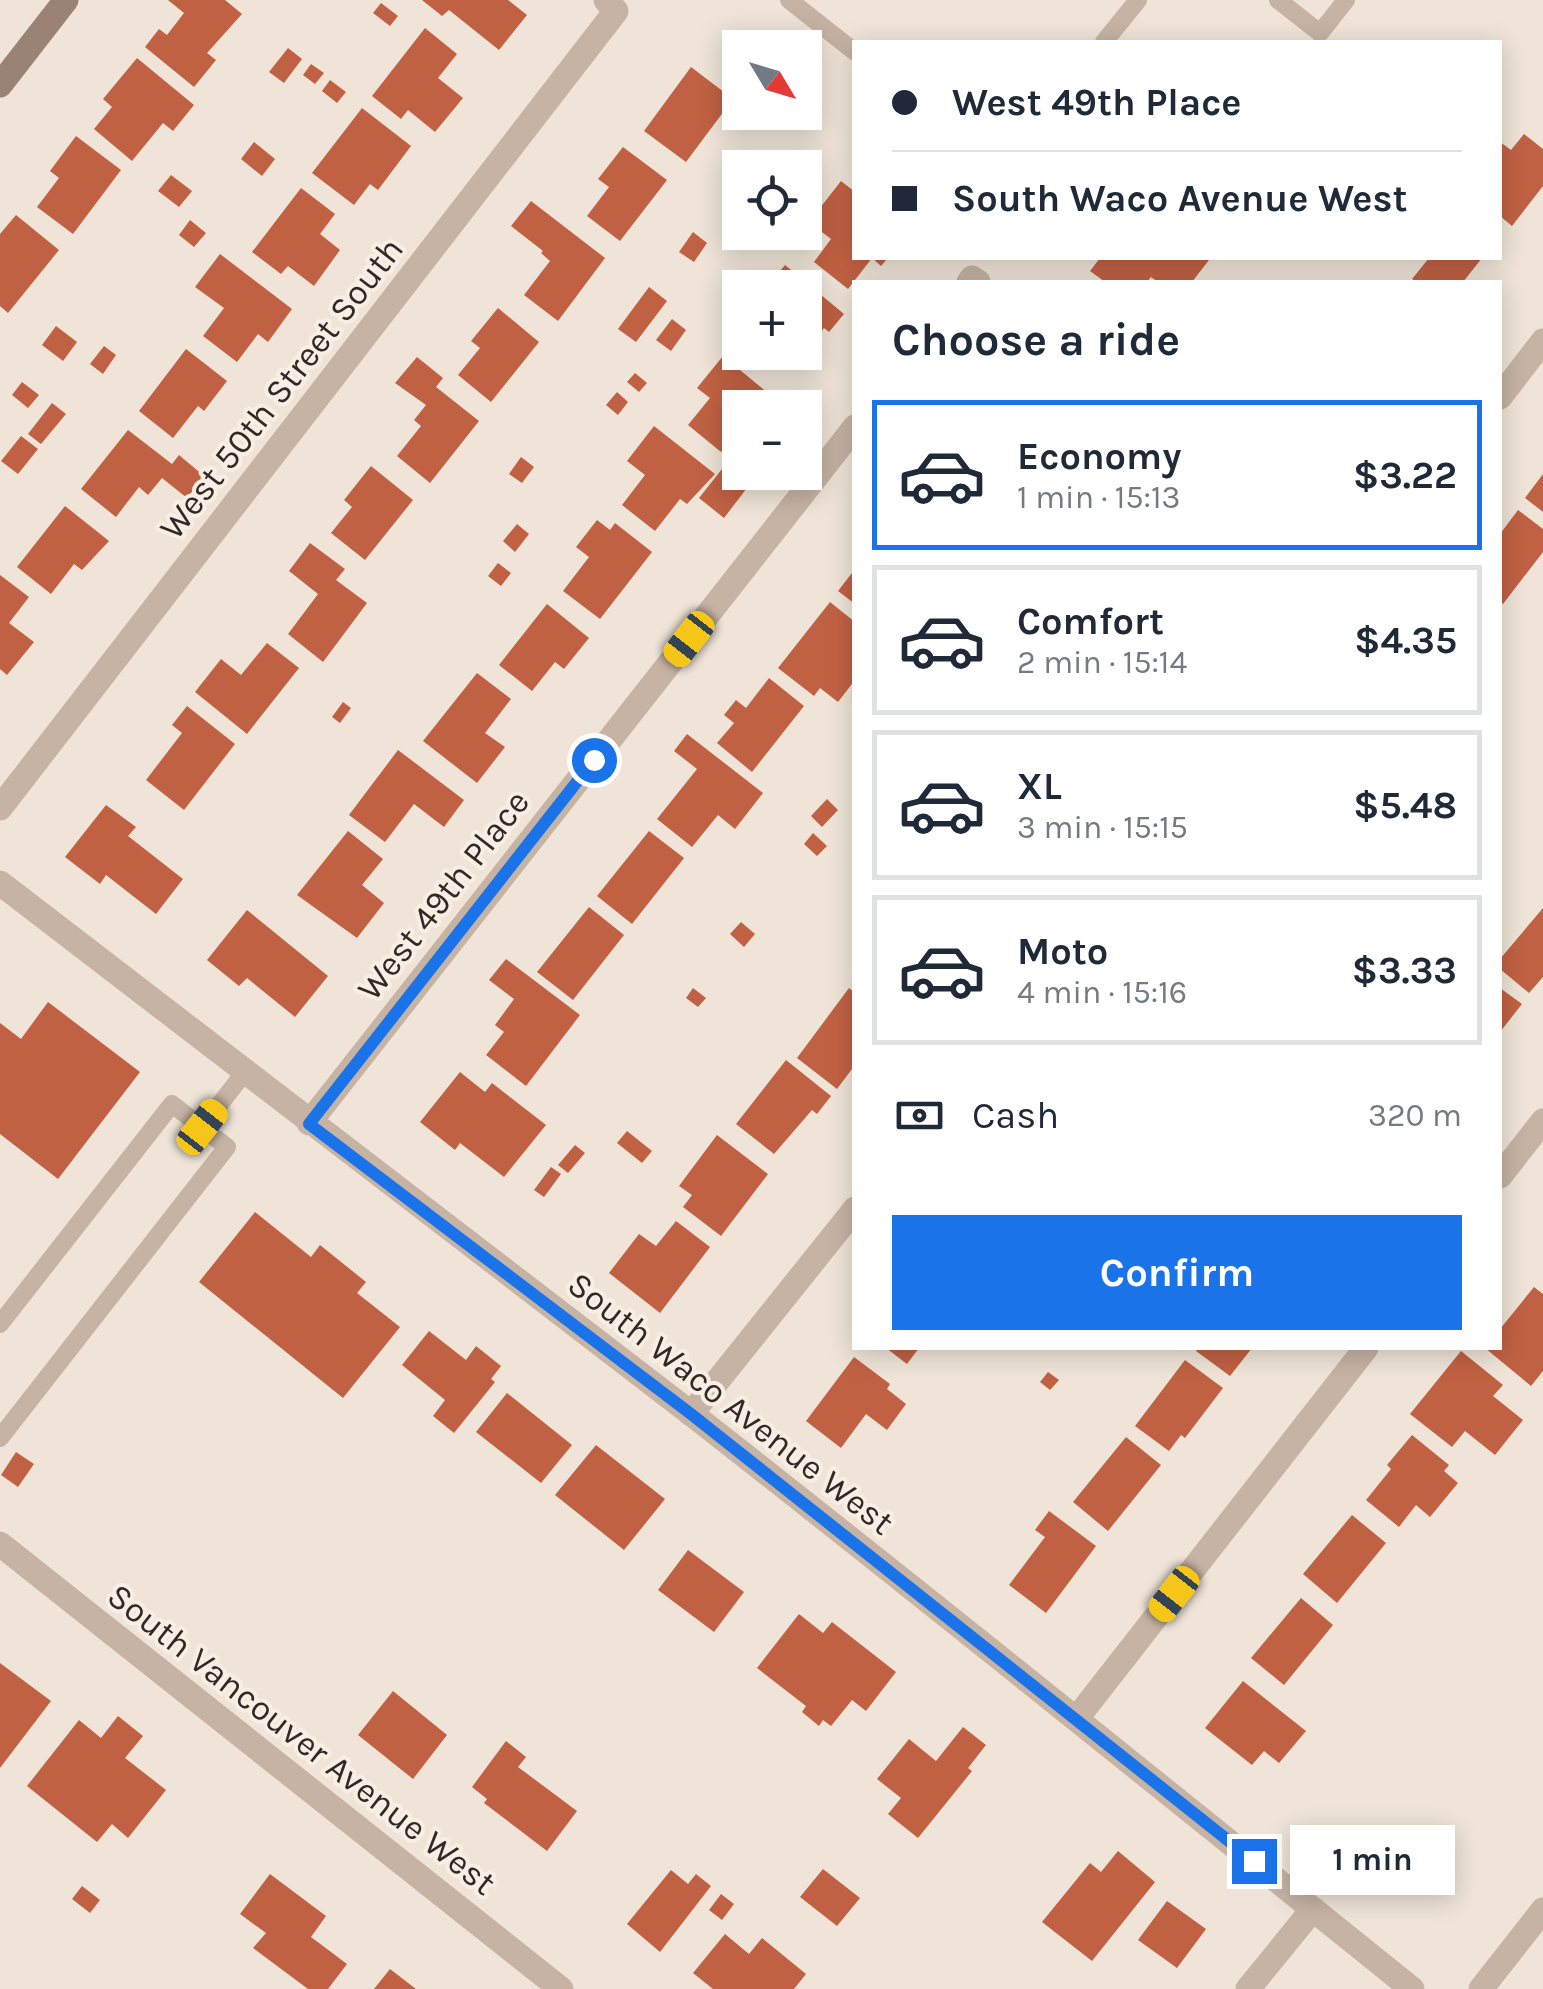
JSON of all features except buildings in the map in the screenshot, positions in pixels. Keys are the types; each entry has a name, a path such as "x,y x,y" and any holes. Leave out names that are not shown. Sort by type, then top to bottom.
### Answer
{"street":[{"path":"0,85 66,0"},
{"name":"West 50th Street South","path":"0,808 611,5"},
{"path":"1502,394 1543,341"},
{"name":"West 49th Place","path":"309,1124 852,431"},
{"name":"South Waco Avenue West","path":"0,883 691,1414 1412,1989"},
{"path":"1502,1173 1543,1121"},
{"path":"691,1414 852,1213"},
{"path":"1077,1718 1364,1350"},
{"name":"South Vancouver Avenue West","path":"0,1544 561,1989"},
{"path":"1248,1989 1312,1909"},
{"path":"1481,1989 1543,1910"}],"lane":[{"path":"789,0 852,50"},
{"path":"1106,40 1138,0"},
{"path":"1278,0 1320,34 1346,0"},
{"path":"202,1127 244,1073"},
{"path":"0,1324 172,1104 227,1147 0,1438"}],"route":[{"path":"594,760 309,1124 691,1414 1254,1861"}]}
